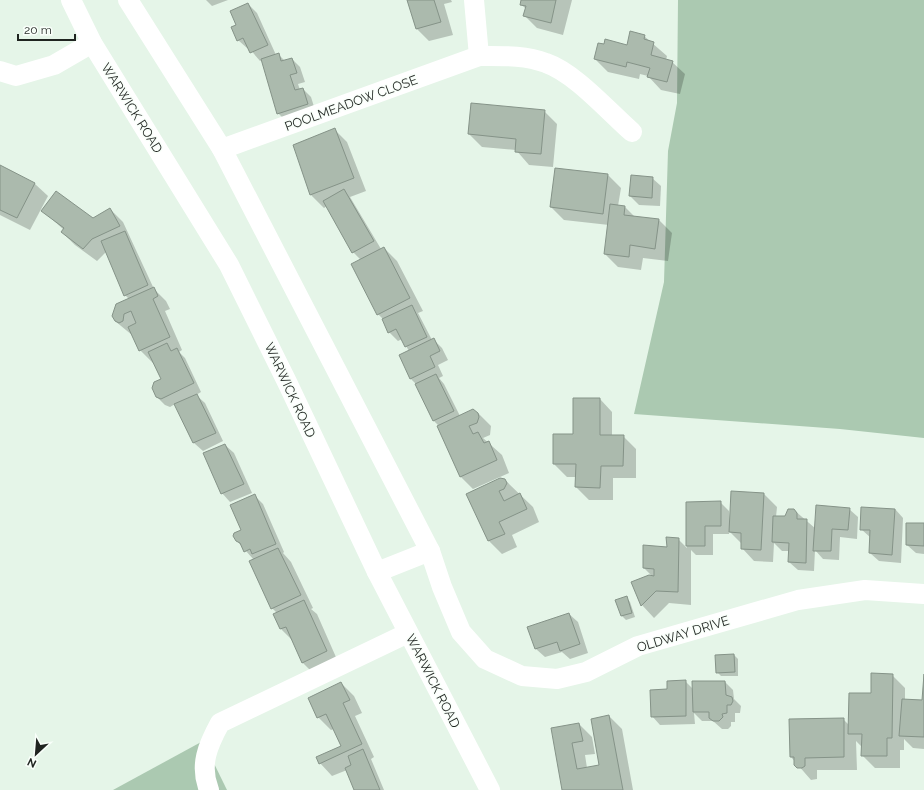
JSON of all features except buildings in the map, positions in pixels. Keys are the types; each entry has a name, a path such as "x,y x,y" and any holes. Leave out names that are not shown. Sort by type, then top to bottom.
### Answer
{"street":[{"name":"WARWICK ROAD","path":"72,0 92,43 229,265 287,382 377,572 490,790"},
{"path":"128,0 222,149 430,551 377,572"},
{"path":"474,0 479,56"},
{"path":"0,71 16,76 54,65 92,43"},
{"name":"POOLMEADOW CLOSE","path":"222,149 479,56 514,56 546,63 568,74 632,132"},
{"name":"OLDWAY DRIVE","path":"430,551 442,587 461,632 485,660 522,676 557,679 586,672 638,646 798,600 865,590 924,594"},
{"path":"209,790 206,783 204,762 220,723 408,633"}],"green space":[{"path":"678,0 924,0 924,438 840,429 634,414 664,282 668,151 677,103"},
{"path":"203,741 227,790 113,790"}]}
